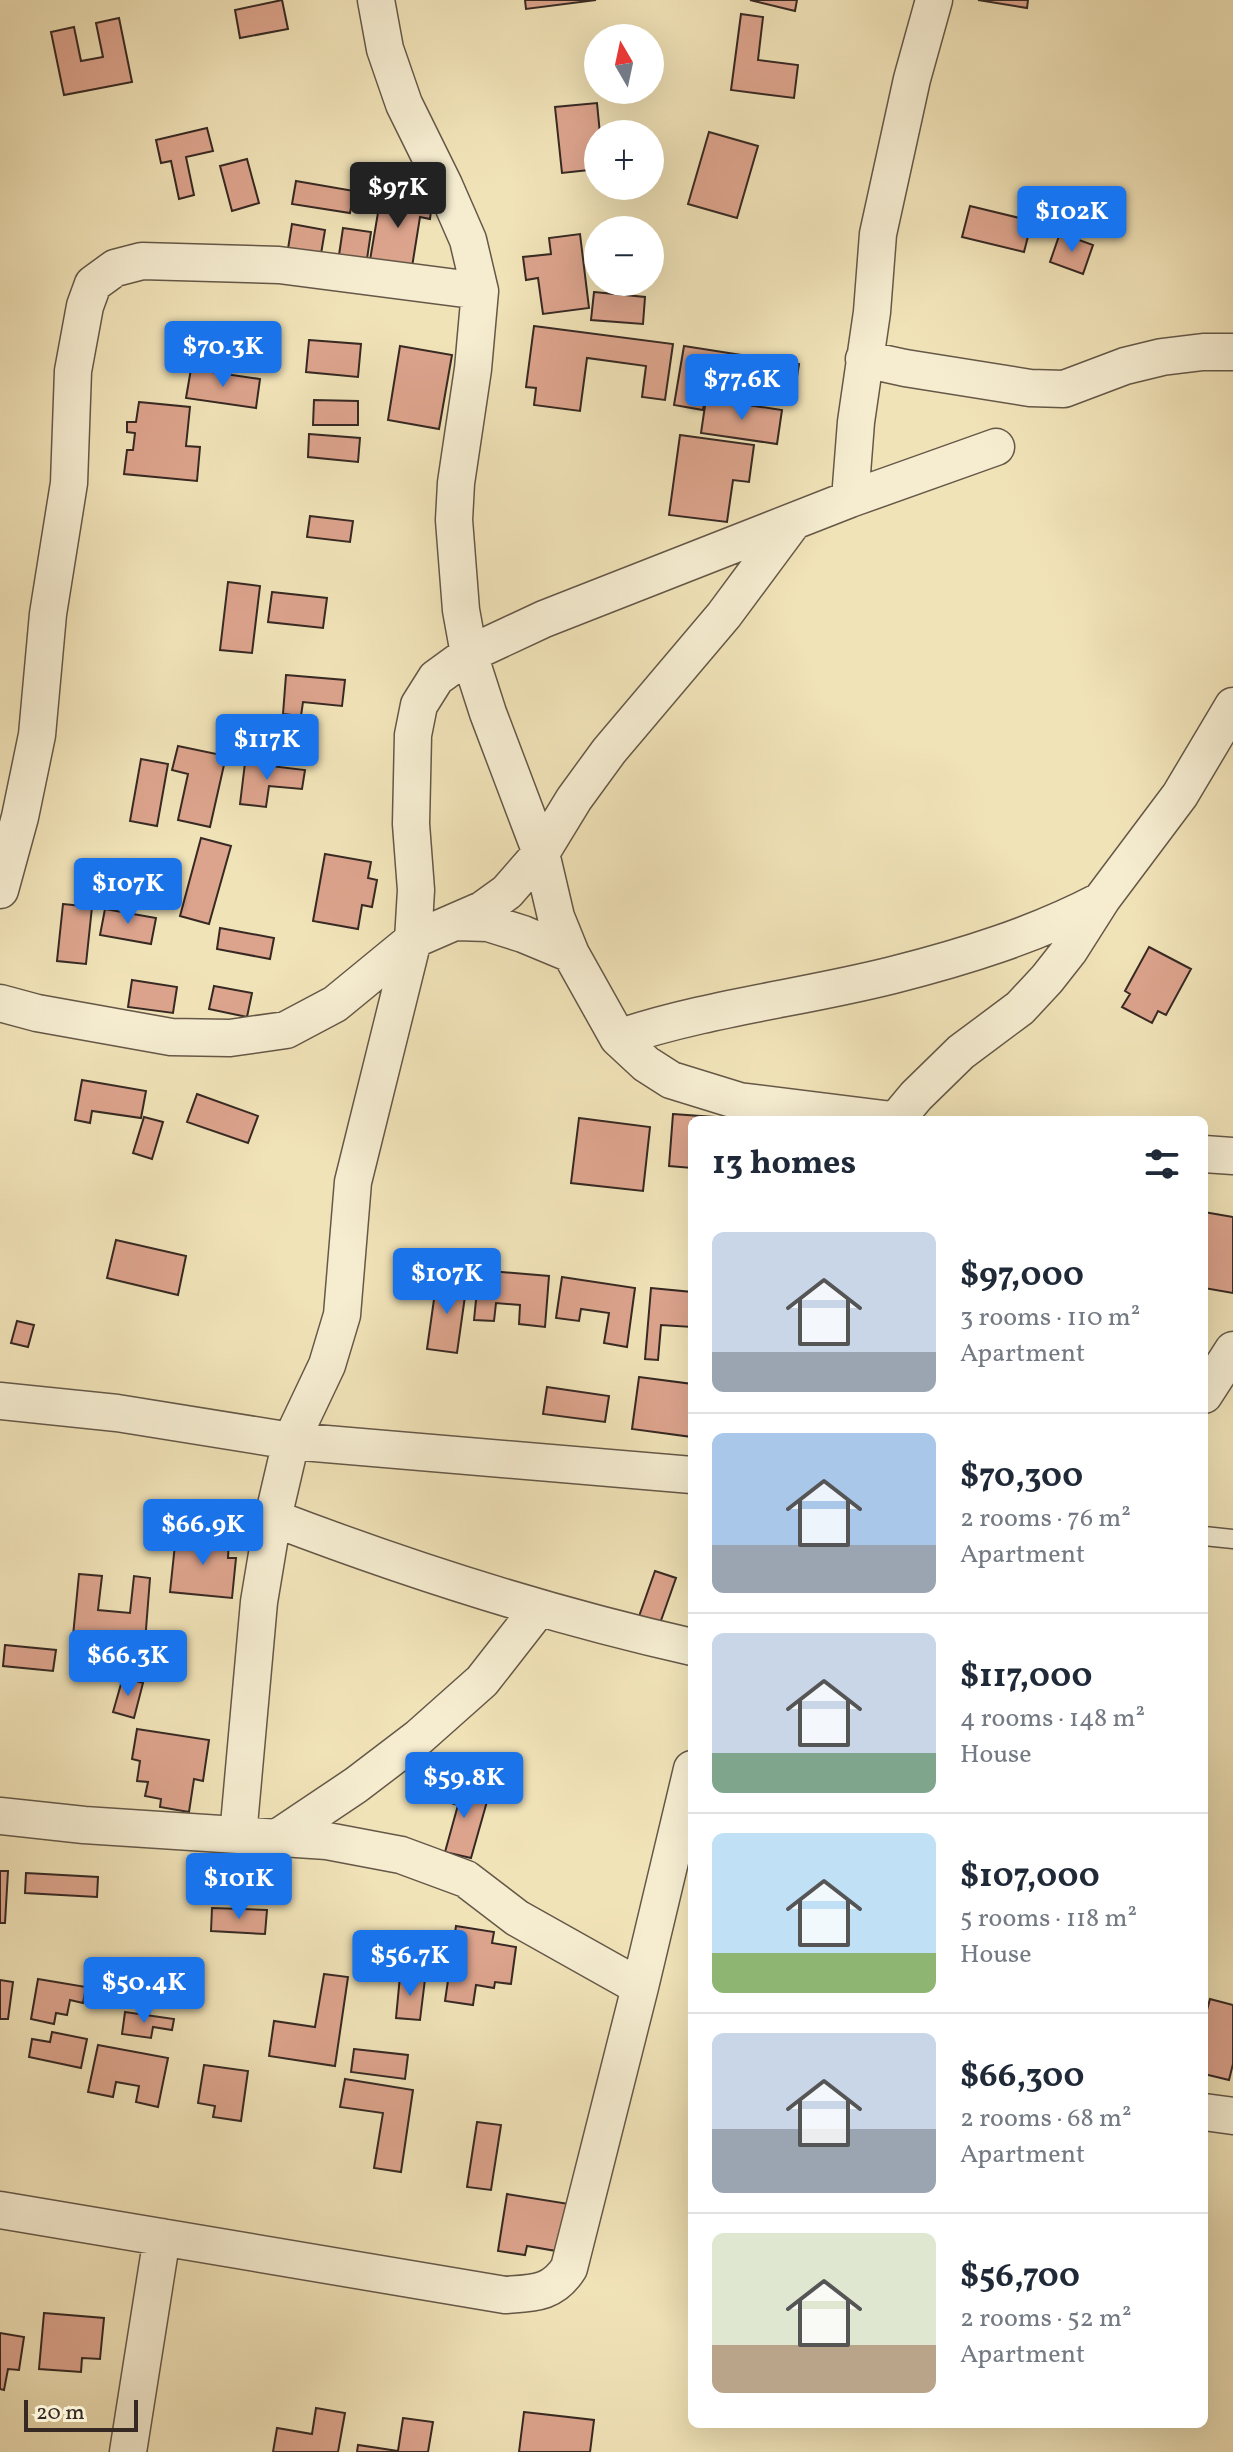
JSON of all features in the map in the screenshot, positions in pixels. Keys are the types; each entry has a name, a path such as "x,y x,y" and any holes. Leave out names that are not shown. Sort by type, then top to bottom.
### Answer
{"street":[{"path":"376,0 385,49 404,104 468,240 480,291 473,369 456,483 454,520 461,610 469,654 498,743 541,853 556,917 571,954 618,1038 646,1064 671,1080 739,1101 861,1116"},
{"path":"850,499 878,234 912,79 934,0"},
{"path":"0,890 20,817 37,735 48,614 69,483 73,371 85,306 93,284 115,268 142,261 279,265 480,291"},
{"path":"864,359 1030,388 1064,389 1125,366 1162,357 1233,352"},
{"path":"238,1836 259,1602 273,1518 291,1441 327,1365 342,1315 353,1182 413,940 416,890 411,824 413,735 419,705 436,678 469,654 544,619 850,499 996,447"},
{"path":"0,1003 37,1013 171,1037 230,1038 286,1030 335,1004 413,940 482,910 507,892 541,853 574,799 609,751 724,615 793,522"},
{"path":"898,1116 961,1052 1020,1008 1069,951 1102,899 1180,795 1233,706"},
{"path":"618,1038 657,1025 893,975 1013,940 1057,923 1102,899"},
{"path":"456,922 488,923 571,954"},
{"path":"1208,1154 1233,1156"},
{"path":"1208,1389 1233,1350"},
{"path":"0,1401 117,1413 291,1441 688,1475"},
{"path":"273,1518 357,1550 539,1608 688,1646"},
{"path":"277,1838 356,1785 419,1737 482,1681 539,1608"},
{"path":"0,2210 505,2295 537,2293 560,2283 569,2268 688,1786"},
{"path":"0,1816 327,1841 390,1852 466,1879 517,1918 640,1987"},
{"path":"1208,2113 1233,2116"},
{"path":"128,2452 162,2237"}],"lane":[{"path":"1208,1536 1233,1539"}],"building":[{"path":"282,0 288,29 240,38 235,10"},
{"path":"525,0 596,0 526,9"},
{"path":"750,0 797,0 795,11"},
{"path":"978,0 1028,0 1027,8"},
{"path":"741,14 763,17 758,60 798,65 794,98 731,90"},
{"path":"119,18 132,82 64,95 51,32 74,27 81,61 103,57 96,23"},
{"path":"597,104 599,120 584,120 584,171 562,173 555,107"},
{"path":"207,128 213,151 186,157 194,195 179,199 171,161 161,163 156,140"},
{"path":"709,132 758,146 737,218 688,204"},
{"path":"247,159 259,203 232,211 220,166"},
{"path":"296,181 354,191 350,213 292,204"},
{"path":"381,195 432,203 430,219 420,217 412,267 370,260"},
{"path":"970,206 1032,221 1024,252 962,237"},
{"path":"292,224 325,230 320,260 287,255"},
{"path":"343,228 371,232 367,259 339,255"},
{"path":"1060,233 1093,245 1083,274 1050,262"},
{"path":"580,234 584,296 588,296 589,308 543,314 538,278 526,280 523,257 551,254 549,238"},
{"path":"594,296 645,297 643,324 591,320"},
{"path":"534,326 673,344 665,400 642,397 646,366 587,358 580,411 534,405 536,388 526,387"},
{"path":"309,340 361,344 358,377 306,372"},
{"path":"400,346 452,355 439,429 388,420"},
{"path":"684,346 799,364 794,395 708,382 703,410 674,405"},
{"path":"191,369 260,379 256,408 186,398"},
{"path":"706,399 782,410 777,444 701,433"},
{"path":"314,400 358,401 358,425 313,425"},
{"path":"139,402 190,407 186,446 200,447 197,481 124,474 127,450 133,450 135,433 127,432 127,422 136,422"},
{"path":"309,434 360,438 358,462 308,457"},
{"path":"680,435 754,445 749,482 733,480 727,522 669,515"},
{"path":"310,516 353,521 350,542 307,537"},
{"path":"228,582 260,586 252,653 220,650"},
{"path":"272,592 327,598 323,628 268,622"},
{"path":"286,675 345,680 342,706 303,702 301,716 283,714"},
{"path":"178,746 226,756 210,827 178,820 188,774 172,770"},
{"path":"141,759 168,764 157,826 130,821"},
{"path":"245,763 305,770 302,789 269,786 266,807 240,804"},
{"path":"201,838 231,846 209,924 180,916"},
{"path":"325,854 371,862 368,878 377,880 372,907 362,905 358,929 313,921"},
{"path":"63,904 92,907 86,964 57,961"},
{"path":"105,909 156,918 151,944 100,935"},
{"path":"220,928 274,938 270,959 217,949"},
{"path":"1149,947 1191,969 1166,1015 1158,1011 1152,1023 1122,1007 1130,994 1125,991"},
{"path":"132,980 177,987 173,1013 128,1007"},
{"path":"214,986 252,993 247,1017 209,1009"},
{"path":"82,1080 146,1091 141,1118 92,1111 90,1123 75,1120"},
{"path":"197,1094 258,1116 248,1143 187,1122"},
{"path":"673,1114 701,1116 688,1116 688,1168 669,1166"},
{"path":"144,1117 163,1122 152,1159 133,1153"},
{"path":"579,1118 650,1127 643,1191 571,1183"},
{"path":"1208,1213 1233,1217 1233,1293 1208,1289"},
{"path":"116,1240 186,1256 178,1295 107,1278"},
{"path":"479,1270 549,1276 545,1327 519,1324 520,1305 496,1303 494,1321 474,1320"},
{"path":"562,1277 635,1288 627,1347 604,1343 609,1313 581,1309 579,1321 556,1318"},
{"path":"437,1278 467,1282 457,1353 427,1349"},
{"path":"651,1288 688,1292 688,1327 661,1325 658,1360 645,1359"},
{"path":"17,1321 34,1325 28,1347 11,1343"},
{"path":"639,1377 688,1383 688,1436 632,1429"},
{"path":"547,1387 609,1396 605,1422 543,1414"},
{"path":"176,1535 229,1540 228,1558 236,1558 232,1598 170,1592"},
{"path":"655,1571 676,1578 658,1629 637,1622"},
{"path":"79,1574 102,1576 98,1610 130,1613 134,1576 150,1578 145,1642 73,1636"},
{"path":"5,1645 56,1650 53,1671 3,1666"},
{"path":"123,1677 143,1683 134,1718 113,1712"},
{"path":"137,1729 209,1740 203,1781 194,1779 189,1812 160,1807 161,1799 145,1796 148,1782 137,1781 140,1761 132,1759"},
{"path":"441,1785 488,1798 471,1858 445,1852 458,1805 437,1799"},
{"path":"0,1871 8,1871 5,1923 0,1923"},
{"path":"26,1873 98,1877 97,1897 25,1893"},
{"path":"212,1908 267,1910 265,1934 211,1931"},
{"path":"456,1926 494,1932 492,1943 516,1947 511,1984 495,1982 494,1988 476,1985 473,2005 445,2001"},
{"path":"324,1974 348,1977 335,2066 269,2056 274,2021 315,2027"},
{"path":"400,1976 425,1979 420,2020 396,2018"},
{"path":"38,1979 86,1987 83,2003 70,2000 67,2015 56,2013 54,2024 31,2019"},
{"path":"0,1980 13,1982 8,2019 0,2019"},
{"path":"1210,1999 1233,2005 1233,2064 1229,2080 1208,2075"},
{"path":"125,2012 174,2019 172,2030 153,2027 151,2038 122,2034"},
{"path":"52,2032 87,2039 81,2068 29,2057 32,2039 50,2042"},
{"path":"98,2045 168,2058 158,2107 136,2102 139,2086 116,2082 113,2097 88,2092"},
{"path":"354,2049 408,2055 405,2079 351,2072"},
{"path":"204,2065 248,2071 241,2121 213,2117 215,2106 198,2103"},
{"path":"345,2079 413,2090 401,2172 374,2168 383,2113 340,2107"},
{"path":"477,2122 501,2125 491,2190 467,2187"},
{"path":"507,2194 569,2204 562,2252 527,2246 525,2255 498,2251"},
{"path":"44,2313 104,2318 100,2359 82,2358 81,2372 39,2369"},
{"path":"0,2333 24,2337 19,2370 8,2369 4,2390 0,2389"},
{"path":"316,2408 345,2413 338,2452 273,2452 277,2428 312,2434"},
{"path":"524,2412 594,2420 590,2452 519,2452"},
{"path":"403,2418 433,2422 428,2452 357,2452 358,2445 398,2451"}]}
